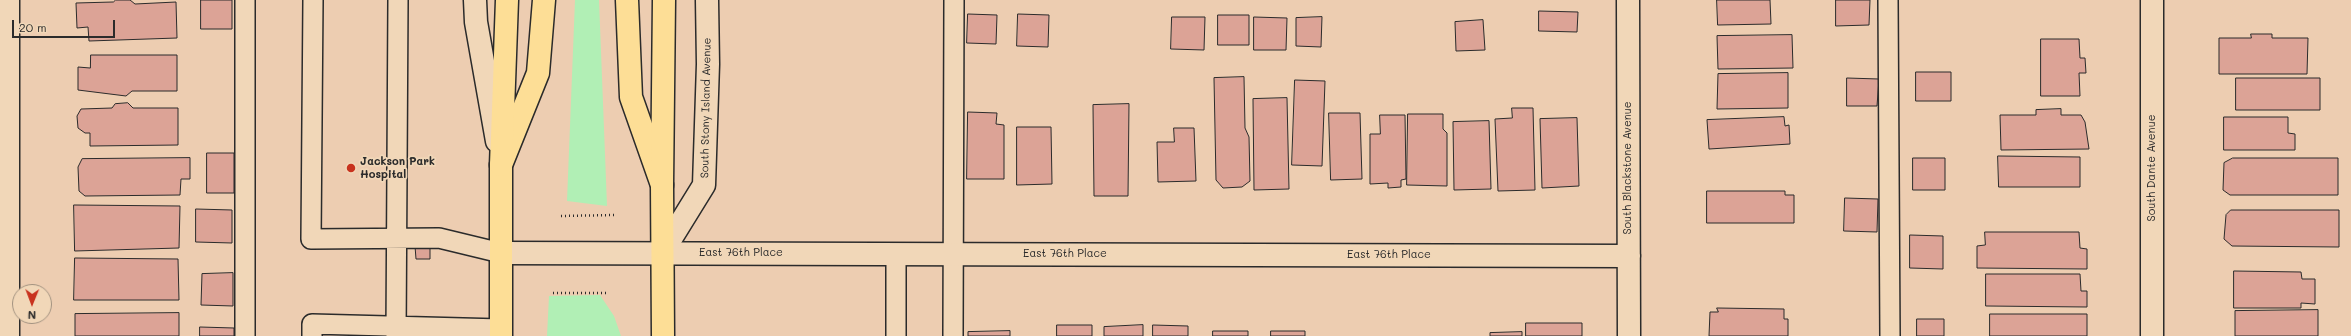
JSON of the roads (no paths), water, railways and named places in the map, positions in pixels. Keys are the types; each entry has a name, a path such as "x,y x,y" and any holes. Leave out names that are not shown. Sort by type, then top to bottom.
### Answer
{"highway":[{"path":"501,333 501,165 507,0"},
{"path":"501,165 538,73 544,0"},
{"path":"627,0 631,96 662,185"},
{"path":"663,336 662,185 664,0"}],"street":[{"path":"8,0 8,336"},
{"path":"476,0 476,22 501,165"},
{"name":"South Stony Island Avenue","path":"662,253 704,186 708,64 707,0"},
{"name":"South Blackstone Avenue","path":"1628,0 1629,336"},
{"name":"South Dante Avenue","path":"2152,0 2152,336"},
{"name":"East 76th Place","path":"501,253 953,253 1629,256"}],"lane":[{"path":"245,0 245,336"},
{"path":"313,0 311,239 439,238 501,253"},
{"path":"396,332 398,0"},
{"path":"953,336 954,0"},
{"path":"1888,0 1890,336"},
{"path":"896,254 896,336"},
{"path":"312,336 312,324 396,332 501,333"}],"place":[{"name":"Jackson Park Hospital","path":"351,168"}]}
